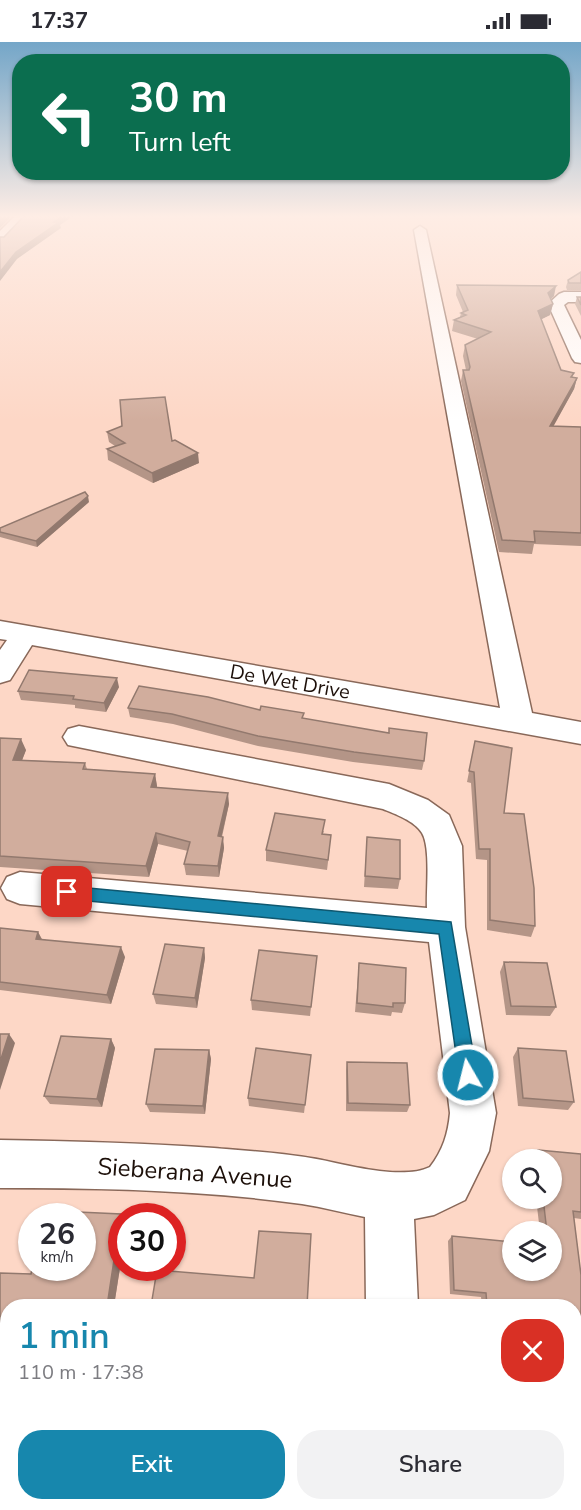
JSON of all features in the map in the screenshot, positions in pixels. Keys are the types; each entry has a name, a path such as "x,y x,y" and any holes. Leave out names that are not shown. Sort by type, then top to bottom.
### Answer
{"street":[{"path":"431,284 518,722"},
{"path":"580,296 564,297 556,304 581,357"},
{"path":"0,673 12,632"},
{"name":"De Wet Drive","path":"12,632 581,733"},
{"name":"Sieberana Avenue","path":"0,1164 71,1164 190,1170 303,1181 350,1191 389,1195 426,1193 447,1184 465,1156 471,1141 473,1113 446,927 444,846 436,825 416,809 389,797 79,737"},
{"path":"20,888 446,927"},
{"path":"389,1195 392,1299"}],"building":[{"path":"457,285 556,286 548,293 553,304 538,311 561,370 574,373 571,377 577,378 550,426 581,427 581,533 534,531 535,542 502,540 463,370 469,370 470,367 465,345 491,332 454,320 466,315 461,313 468,310"},
{"path":"165,397 172,441 175,440 198,453 152,473 107,449 125,443 107,432 122,426 120,400"},
{"path":"85,492 88,496 36,541 0,532 0,528"},
{"path":"29,670 117,678 104,703 73,699 74,696 18,691"},
{"path":"139,686 208,697 260,710 261,706 304,713 302,718 389,733 389,728 427,733 424,761 258,736 172,714 128,708"},
{"path":"0,738 21,739 13,760 85,763 83,769 155,774 151,787 228,793 218,836 223,837 218,866 184,864 190,842 156,833 146,866 0,856"},
{"path":"475,741 512,748 504,813 524,814 534,888 535,926 490,920 490,849 479,849 474,772 469,771"},
{"path":"275,813 325,820 322,834 331,835 328,860 266,850"},
{"path":"367,837 400,840 400,879 365,876"},
{"path":"0,928 38,932 36,939 121,947 107,995 0,982"},
{"path":"165,944 204,948 195,998 153,994"},
{"path":"259,950 317,956 311,1007 251,1000"},
{"path":"504,962 547,963 556,1007 511,1006"},
{"path":"359,963 406,968 405,1003 393,1003 393,1007 357,1003"},
{"path":"0,1034 9,1034 0,1062"},
{"path":"61,1036 111,1039 97,1099 44,1096"},
{"path":"256,1048 311,1055 305,1105 248,1098"},
{"path":"518,1048 566,1051 574,1102 523,1098"},
{"path":"155,1049 209,1050 203,1106 146,1104"},
{"path":"347,1062 407,1063 410,1105 348,1103"},
{"path":"562,1152 581,1154 581,1212 573,1211 581,1275 581,1299 486,1299 486,1293 454,1290 452,1236 502,1241 502,1281 562,1281 562,1221 546,1221 544,1209 562,1209"},
{"path":"96,1213 108,1213 108,1281 111,1281 108,1299 0,1299 0,1273 18,1274 18,1281 96,1281"},
{"path":"259,1231 311,1234 307,1299 152,1299 155,1281 186,1281 186,1272 254,1278"}],"route":[{"path":"67,892 446,927 468,1075"}]}
